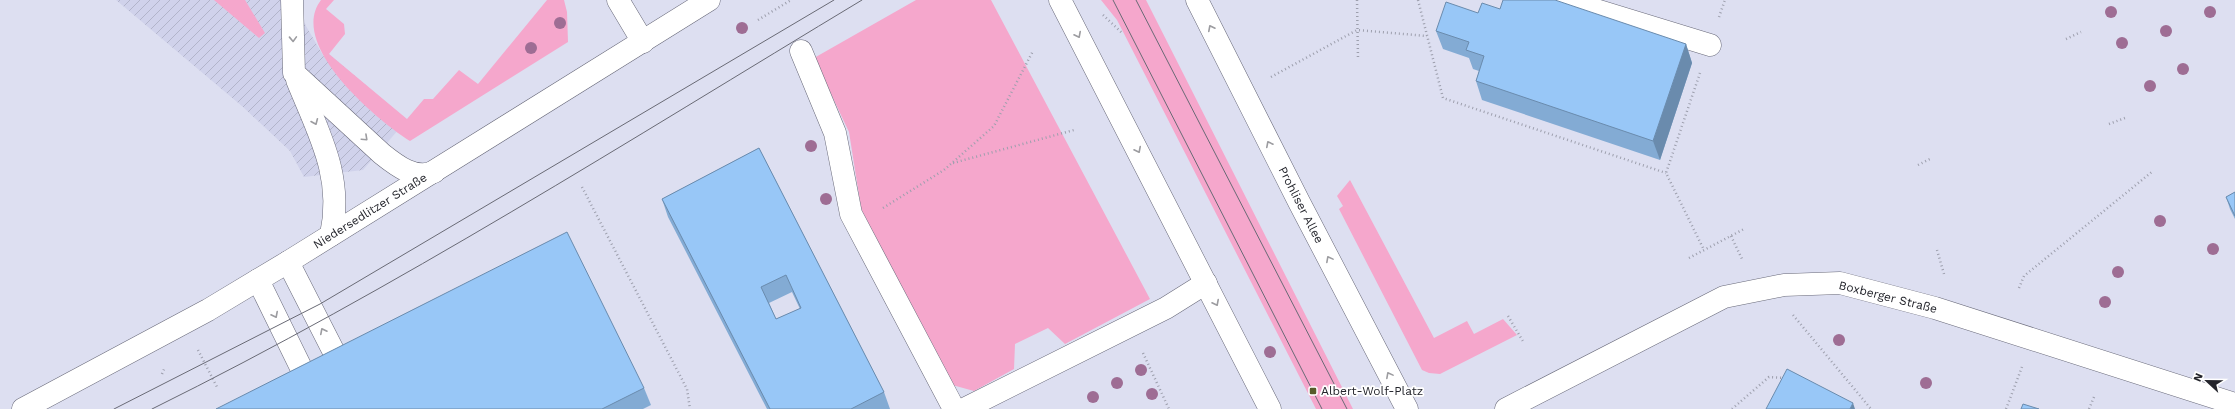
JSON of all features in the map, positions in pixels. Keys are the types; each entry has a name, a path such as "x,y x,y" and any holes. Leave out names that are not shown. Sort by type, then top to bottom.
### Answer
{"street":[{"path":"292,0 294,73 331,164 334,180 335,217 331,235"},
{"path":"618,0 643,42"},
{"name":"Niedersedlitzer Straße","path":"23,409 208,310 434,172 709,0"},
{"path":"1060,0 1270,409"},
{"name":"Prohliser Allee","path":"1197,0 1298,202 1407,409"},
{"path":"1563,0 1710,45"},
{"path":"801,51 835,133 851,214 954,409"},
{"path":"294,73 382,154 398,166 421,174 434,172"},
{"path":"288,262 341,366"},
{"path":"258,280 308,382"},
{"path":"964,409 1166,308 1206,283"},
{"name":"Boxberger Straße","path":"1506,409 1724,297 1784,285 1840,283 1935,308 2235,404"}],"path":[{"path":"758,20 791,0"},
{"path":"1357,0 1358,59"},
{"path":"1418,0 1443,98 1666,173 1704,250"},
{"path":"1666,173 1725,0"},
{"path":"1098,10 1123,34"},
{"path":"1271,77 1357,30 1427,36"},
{"path":"2066,39 2081,32"},
{"path":"857,224 944,170 994,126 1033,51"},
{"path":"2109,124 2124,118"},
{"path":"951,163 1074,130"},
{"path":"1918,166 1932,158"},
{"path":"2019,288 2024,276 2153,171"},
{"path":"582,188 687,389 690,409"},
{"path":"1689,258 1744,229"},
{"path":"1731,236 1742,259"},
{"path":"1937,250 1944,274"},
{"path":"1788,308 1871,409"},
{"path":"1508,316 1524,343"},
{"path":"1130,325 1169,409"},
{"path":"2006,409 2033,339"},
{"path":"196,345 218,389"},
{"path":"162,374 169,360"},
{"path":"1732,409 1769,377 1791,378"},
{"path":"2089,409 2094,397"}],"shaded area":[{"path":"116,0 291,0 324,57 329,54 407,120 363,170 304,177 290,151 243,107"},
{"path":"214,0 245,0 265,33 259,38"},
{"path":"321,0 334,0 326,9 344,24 345,34 329,54 407,119 424,99 433,99 459,70 478,84 547,0 564,0 567,12 568,42 410,141 395,131 358,99 340,80 326,59 316,38 314,18"},
{"path":"916,0 991,0 1150,299 1065,344 1048,328 1015,344 1014,369 974,391 945,383 862,214 849,132 814,58"},
{"path":"1101,0 1146,0 1353,409 1316,409 1117,20"},
{"path":"1350,180 1434,338 1467,321 1474,334 1503,319 1517,335 1440,374 1429,373 1422,370 1339,209 1343,206 1337,196"}],"building":[{"path":"1503,0 1555,0 1686,44 1653,141 1476,81 1484,56 1466,50 1469,42 1436,31 1446,2 1478,13 1482,3 1500,9"},
{"path":"759,148 884,392 851,409 770,409 662,199","holes":["786,275 801,308 776,319 761,287"]},
{"path":"2235,192 2235,216 2226,197"},
{"path":"567,232 644,388 602,409 216,409"},
{"path":"1787,369 1853,403 1850,409 1766,409"},
{"path":"2023,404 2039,409 2021,409"}],"tram line":[{"path":"114,409 320,304 834,0"},
{"path":"152,409 333,314 423,264 862,0"},
{"path":"1113,0 1322,409"},
{"path":"1136,0 1347,409"}],"place":[{"name":"Albert-Wolf-Platz","path":"1313,391"}]}
